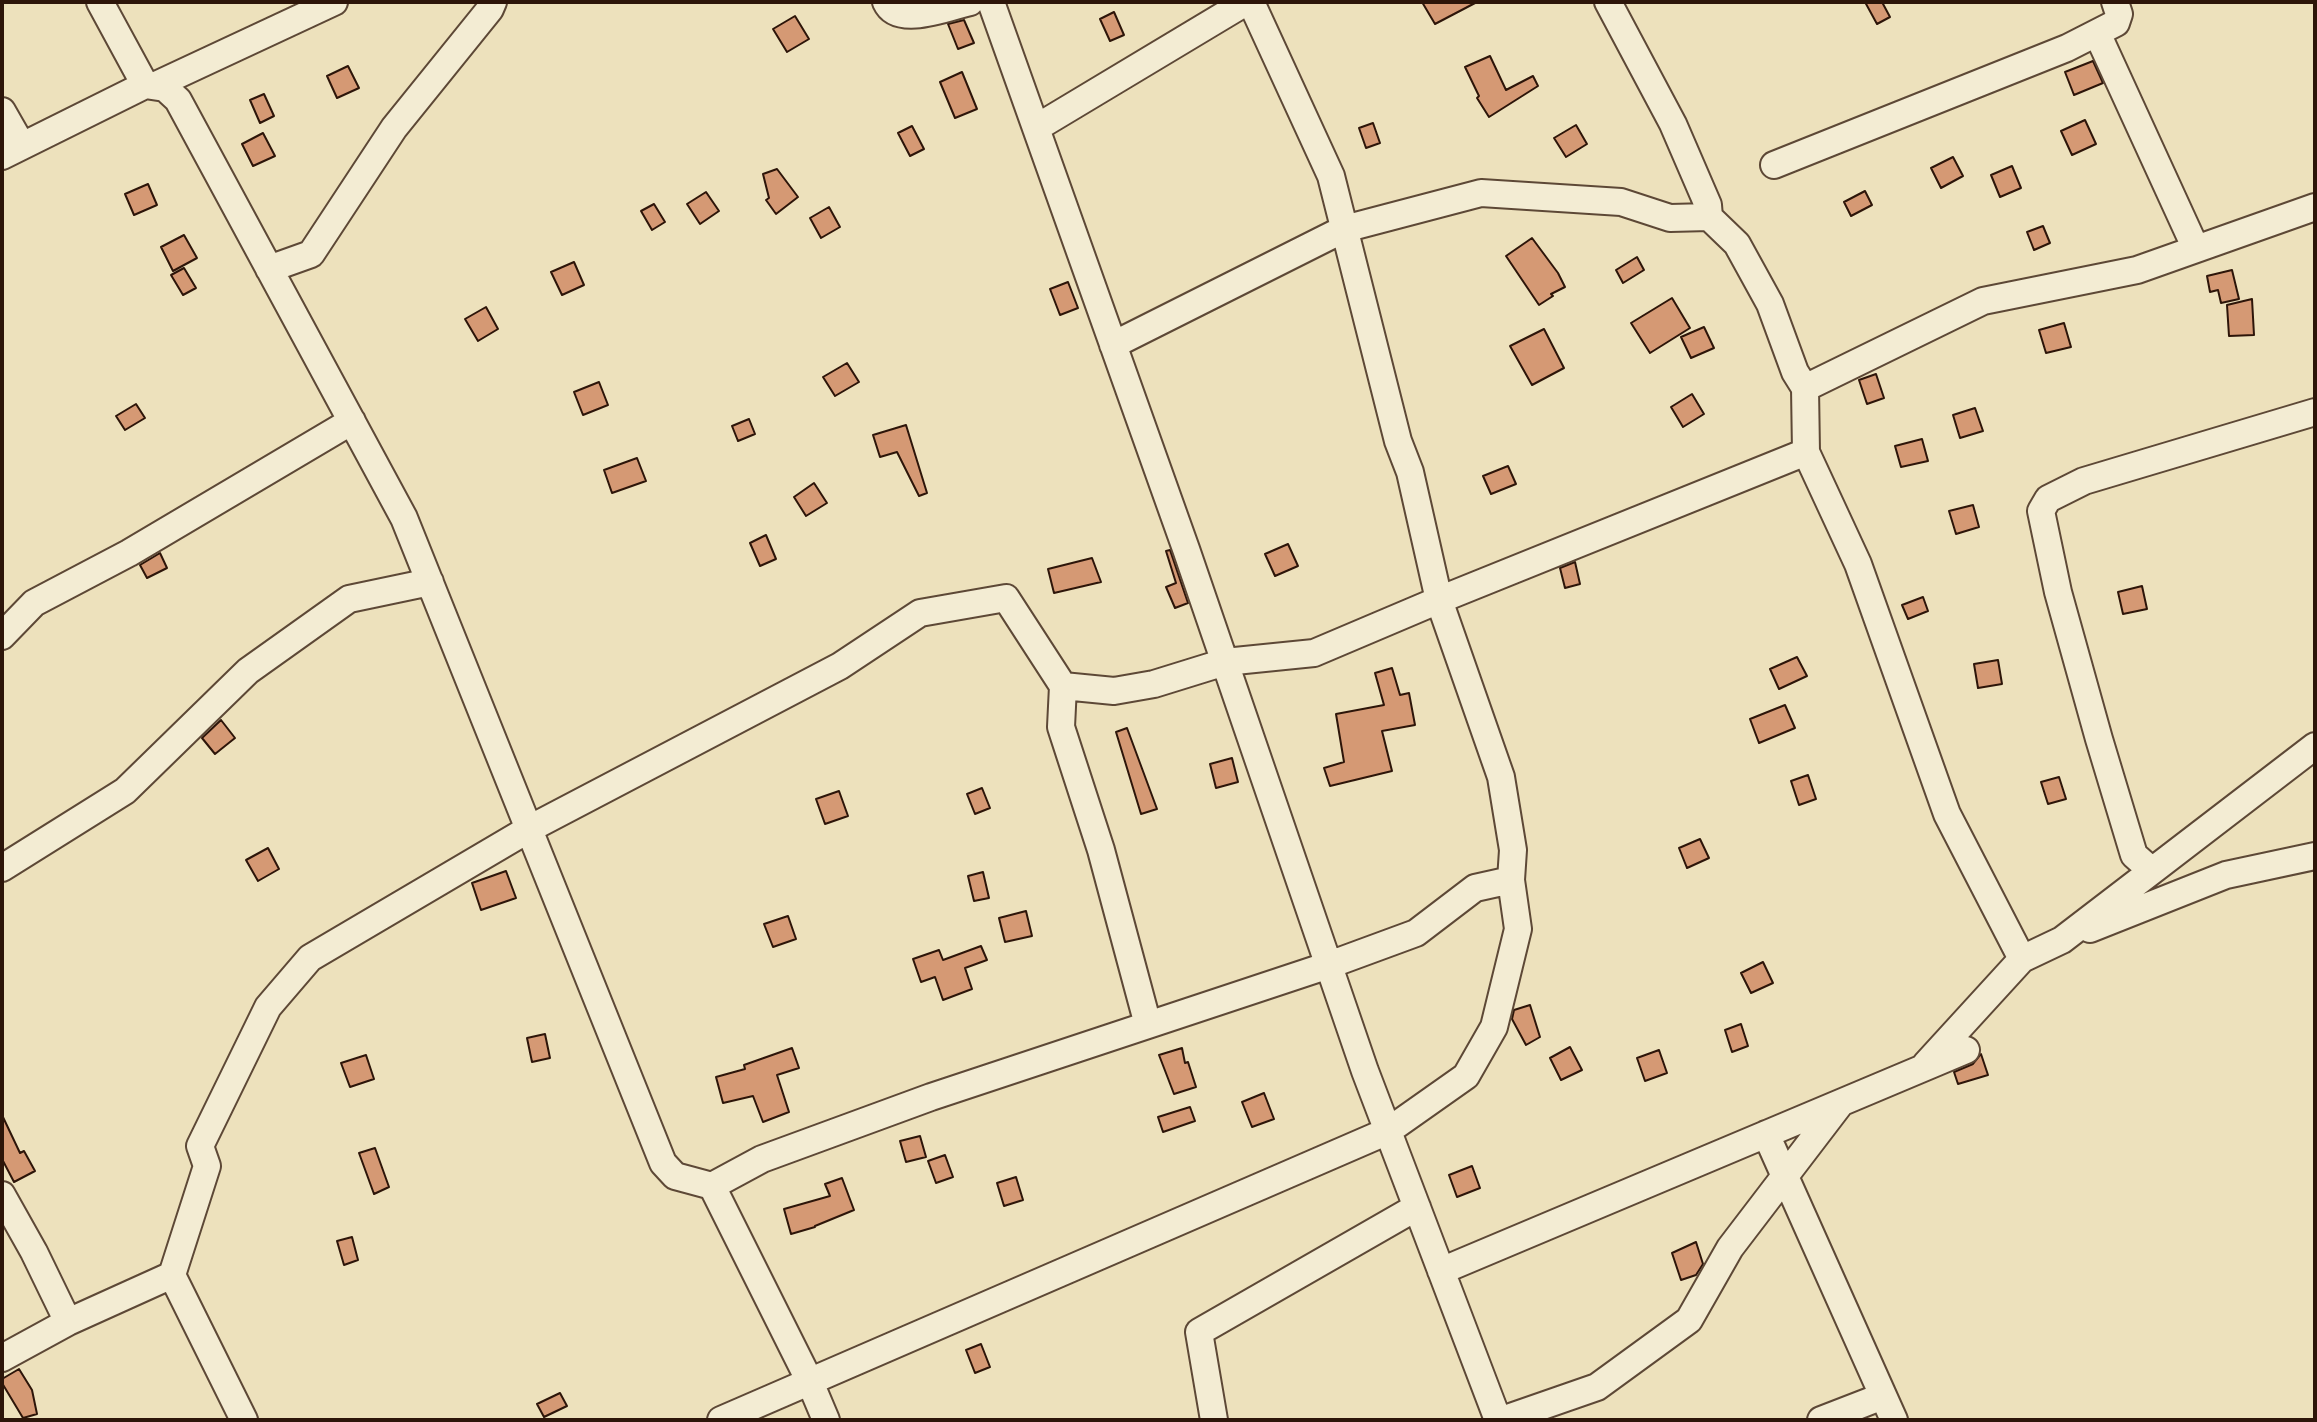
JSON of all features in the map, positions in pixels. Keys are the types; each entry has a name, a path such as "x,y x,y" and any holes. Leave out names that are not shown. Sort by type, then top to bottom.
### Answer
{"street":[{"path":"100,2 151,85 165,88 178,100 404,518 663,1163 675,1177 712,1186 762,1159 932,1097 1329,965 1416,933 1475,888 1511,880"},
{"path":"2,111 12,151 334,2"},
{"path":"269,269 311,254 394,128 493,2"},
{"path":"886,2 889,9 899,15 919,14 970,2"},
{"path":"991,2 1388,1131 1500,1420 1597,1387 1689,1320 1730,1248 1841,1103"},
{"path":"722,1420 1388,1131 1465,1076 1494,1027 1518,929 1511,880 1513,850 1501,777 1439,600 1410,472 1398,441 1331,176 1249,2 1036,128"},
{"path":"1608,2 1673,124 1708,205 1709,217 1737,244 1770,304 1795,372 1805,388 1806,452 1858,564 1947,814 2022,959"},
{"path":"1773,164 2042,58 2097,33 2116,23 2119,14 2115,2"},
{"path":"2097,33 2196,249"},
{"path":"1113,345 1344,229 1481,194 1621,202 1670,218 1709,217"},
{"path":"1805,388 1983,301 2137,270 2315,207"},
{"path":"2151,870 2134,855 2118,804 2059,592 2041,511 2048,499 2084,481 2315,412"},
{"path":"2,636 34,603 129,553 352,421"},
{"path":"1063,686 1114,691 1154,684 1224,662 1314,653 1806,452"},
{"path":"2,867 125,790 248,671 349,599 430,582"},
{"path":"244,1420 172,1275 206,1166 200,1146 268,1007 310,958 529,830 840,666 920,613 1006,598 1063,686 1061,727 1101,850 1148,1025"},
{"path":"2062,940 2315,746"},
{"path":"1920,1070 2022,959 2062,940 2226,875 2315,856"},
{"path":"1441,1271 1966,1050"},
{"path":"1766,1134 1894,1420"},
{"path":"712,1186 810,1382 826,1420"},
{"path":"2,1195 34,1252 68,1322"},
{"path":"1213,1420 1199,1332 1417,1207"},
{"path":"2,1358 68,1322 172,1275"},
{"path":"1821,1420 1883,1396"}],"building":[{"path":"1422,2 1477,2 1435,24"},
{"path":"1865,2 1882,2 1890,17 1877,24"},
{"path":"1114,12 1124,35 1110,41 1100,19"},
{"path":"795,16 809,39 787,52 773,29"},
{"path":"964,20 974,43 958,49 948,24"},
{"path":"1490,56 1506,90 1533,76 1538,86 1489,117 1477,98 1479,96 1465,67"},
{"path":"2093,61 2103,83 2074,95 2065,72"},
{"path":"348,66 359,88 337,98 327,76"},
{"path":"962,72 977,109 955,118 940,82"},
{"path":"264,94 274,116 260,123 250,100"},
{"path":"2085,120 2096,144 2072,155 2061,131"},
{"path":"1373,123 1380,143 1366,148 1359,128"},
{"path":"1576,125 1587,144 1566,157 1554,138"},
{"path":"912,126 924,149 910,156 898,133"},
{"path":"263,133 275,156 253,166 242,144"},
{"path":"1953,157 1963,176 1941,188 1931,168"},
{"path":"2012,166 2021,188 2000,197 1991,175"},
{"path":"777,169 798,197 776,214 766,200 769,198 763,174"},
{"path":"148,184 157,205 134,215 125,194"},
{"path":"1865,191 1872,205 1851,216 1844,202"},
{"path":"706,192 719,211 700,224 687,204"},
{"path":"654,204 665,222 652,230 641,211"},
{"path":"829,207 840,227 821,238 810,218"},
{"path":"2043,226 2050,243 2034,250 2027,232"},
{"path":"184,235 197,258 173,271 161,247"},
{"path":"1532,238 1565,287 1551,294 1553,296 1539,305 1506,256"},
{"path":"1637,257 1644,270 1623,283 1616,270"},
{"path":"574,262 584,285 562,295 551,272"},
{"path":"184,268 196,288 183,295 171,275"},
{"path":"2232,270 2239,299 2221,303 2218,290 2210,292 2207,276"},
{"path":"1068,282 1078,308 1060,315 1050,289"},
{"path":"1672,298 1690,328 1650,353 1631,323"},
{"path":"2252,299 2254,335 2229,336 2227,305"},
{"path":"486,307 498,329 478,341 465,319"},
{"path":"2064,323 2071,347 2046,353 2039,330"},
{"path":"1704,327 1714,348 1691,358 1681,337"},
{"path":"1544,329 1564,368 1532,385 1510,346"},
{"path":"847,363 859,382 835,396 823,377"},
{"path":"1876,374 1884,398 1867,404 1859,380"},
{"path":"599,382 608,405 583,415 574,392"},
{"path":"1692,394 1704,414 1683,427 1671,407"},
{"path":"136,404 145,418 125,430 116,416"},
{"path":"1975,408 1983,431 1960,438 1953,415"},
{"path":"749,419 755,434 738,441 732,426"},
{"path":"906,425 927,493 919,496 897,452 880,457 873,435"},
{"path":"1922,439 1928,461 1901,467 1895,446"},
{"path":"637,458 646,481 612,493 604,470"},
{"path":"1508,466 1516,484 1491,494 1483,476"},
{"path":"814,483 827,503 806,516 794,497"},
{"path":"1973,505 1979,527 1956,534 1949,511"},
{"path":"766,535 776,559 760,566 750,543"},
{"path":"1288,544 1298,566 1275,576 1265,554"},
{"path":"1170,550 1188,603 1175,608 1166,587 1176,583 1166,551"},
{"path":"160,553 167,568 147,578 140,565"},
{"path":"1092,558 1101,582 1054,593 1048,569"},
{"path":"1575,562 1580,584 1565,588 1560,568"},
{"path":"2142,586 2147,609 2123,614 2118,592"},
{"path":"1923,597 1928,611 1908,619 1902,605"},
{"path":"1797,657 1807,676 1779,689 1770,669"},
{"path":"1998,660 2002,684 1978,688 1974,664"},
{"path":"1392,668 1400,695 1409,693 1415,725 1382,731 1392,771 1330,786 1324,768 1344,762 1336,714 1384,705 1375,673"},
{"path":"1785,705 1795,728 1759,743 1750,719"},
{"path":"221,720 235,738 215,754 202,738"},
{"path":"1127,728 1157,809 1141,814 1116,732"},
{"path":"1232,758 1238,782 1216,788 1210,764"},
{"path":"1808,775 1816,799 1799,805 1791,781"},
{"path":"2059,777 2066,799 2048,804 2041,782"},
{"path":"982,788 990,808 975,814 967,794"},
{"path":"839,791 848,816 825,824 816,799"},
{"path":"1700,839 1709,858 1687,868 1679,848"},
{"path":"268,848 279,869 258,881 246,860"},
{"path":"506,871 516,898 481,910 472,883"},
{"path":"983,872 989,898 974,901 968,876"},
{"path":"1026,911 1032,936 1005,942 999,918"},
{"path":"788,916 796,939 773,947 764,924"},
{"path":"981,946 987,960 965,968 972,989 943,1000 935,977 921,982 913,959 939,950 943,960"},
{"path":"1763,962 1773,983 1751,993 1741,973"},
{"path":"1530,1005 1540,1037 1526,1045 1512,1019 1514,1010"},
{"path":"1741,1024 1748,1046 1732,1052 1725,1030"},
{"path":"545,1034 550,1058 532,1062 527,1038"},
{"path":"1570,1047 1582,1070 1561,1080 1550,1058"},
{"path":"792,1048 799,1068 777,1075 789,1112 763,1122 753,1096 723,1103 716,1077 745,1069 744,1065"},
{"path":"1182,1048 1185,1063 1188,1062 1196,1087 1174,1094 1159,1055"},
{"path":"1659,1050 1667,1073 1645,1081 1637,1058"},
{"path":"1981,1054 1988,1075 1958,1084 1954,1072 1973,1064"},
{"path":"366,1055 374,1079 350,1087 341,1063"},
{"path":"1264,1093 1274,1119 1252,1127 1242,1102"},
{"path":"1190,1107 1195,1121 1163,1132 1158,1117"},
{"path":"2,1115 20,1153 24,1151 35,1171 14,1182 2,1159"},
{"path":"920,1136 926,1157 906,1162 900,1141"},
{"path":"375,1148 389,1187 374,1194 359,1153"},
{"path":"945,1155 953,1177 936,1183 928,1161"},
{"path":"1472,1166 1480,1188 1457,1197 1449,1175"},
{"path":"1016,1177 1023,1200 1004,1206 997,1183"},
{"path":"842,1178 854,1210 791,1234 784,1209 830,1196 825,1184"},
{"path":"352,1237 358,1260 344,1265 337,1241"},
{"path":"1696,1242 1703,1264 1696,1275 1681,1280 1672,1253"},
{"path":"981,1344 990,1367 975,1373 966,1350"},
{"path":"19,1369 32,1390 37,1414 23,1418 2,1383 2,1379"},
{"path":"560,1393 567,1406 544,1417 537,1404"}]}
